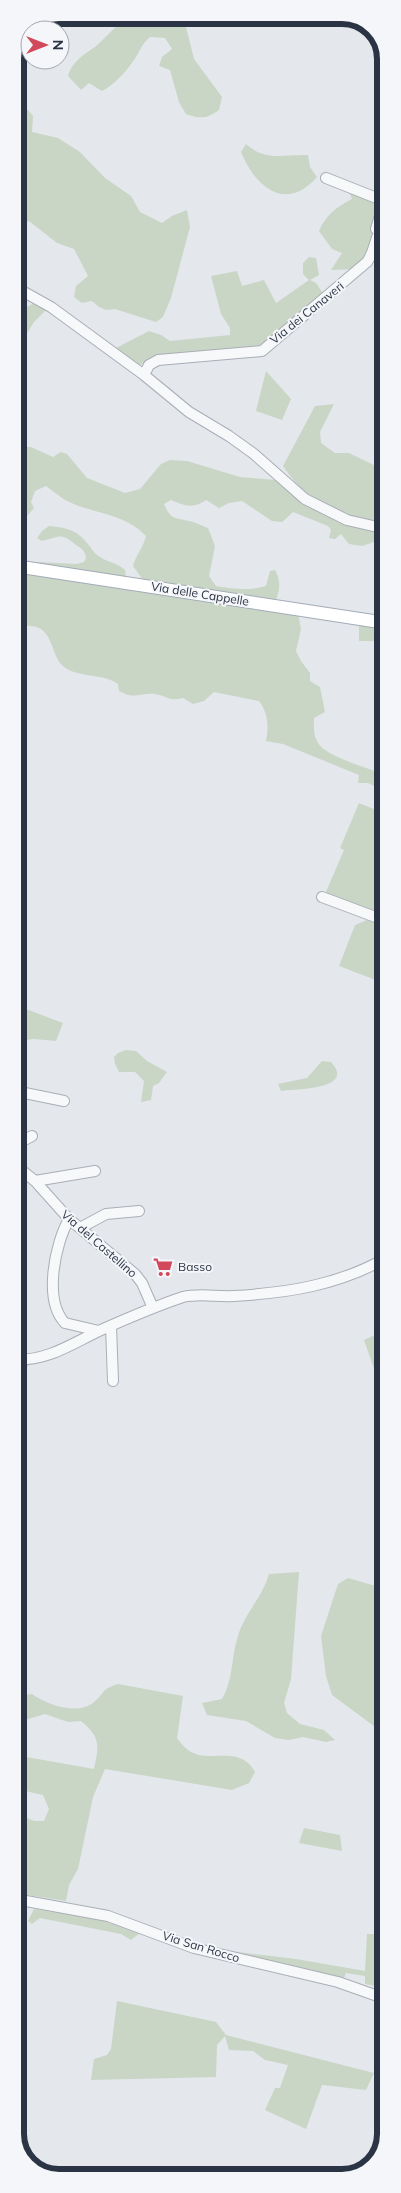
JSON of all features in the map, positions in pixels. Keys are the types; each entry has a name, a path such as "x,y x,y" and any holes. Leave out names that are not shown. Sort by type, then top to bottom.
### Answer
{"main road":[{"name":"Via delle Cappelle","path":"24,567 377,622"}],"street":[{"path":"326,178 377,199"},
{"path":"377,226 377,233"},
{"name":"Via dei Canaveri","path":"144,375 149,366 158,360 262,351 367,262 373,254 377,233"},
{"path":"24,292 51,308 144,375 189,412 229,436 254,454 305,499 347,520 377,528"},
{"path":"322,897 377,918"},
{"path":"24,1093 64,1101"},
{"path":"24,1140 32,1136"},
{"path":"35,1181 95,1171"},
{"name":"Via del Castellino","path":"24,1172 35,1181 69,1219 135,1274 142,1283 154,1308"},
{"path":"80,1228 106,1214 139,1211"},
{"path":"69,1219 58,1243 53,1288 55,1307 65,1323 99,1331"},
{"path":"24,1359 55,1354 99,1331 194,1294 232,1296 322,1285 357,1273 377,1263"},
{"path":"111,1326 113,1381"},
{"name":"Via San Rocco","path":"24,1901 108,1916 194,1948 338,1982 377,1996"}],"green space":[{"path":"119,24 185,24 194,59 222,97 219,110 203,117 186,114 179,102 170,70 159,66 162,57 172,49 165,38 150,37 127,69 115,82 102,91 89,83 81,90 68,76 78,59 95,47"},
{"path":"24,106 33,116 32,132 58,138 80,152 105,178 131,196 140,212 162,223 172,216 187,210 190,227 171,298 163,317 156,322 115,309 106,310 92,301 82,303 74,297 76,286 88,276 74,249 57,243 29,221 24,224"},
{"path":"246,144 253,150 268,155 308,155 310,167 317,177 305,188 294,193 283,194 273,191 254,176 247,165 241,152"},
{"path":"348,190 365,196 377,204 371,249 356,269 331,270 342,253 332,249 319,231 332,212 352,199"},
{"path":"309,257 316,258 319,275 310,280 316,283 324,295 260,347 154,357 140,365 116,348 149,331 161,335 170,341 230,335 230,328 221,314 211,276 237,271 242,286 264,280 276,303 309,280 303,274 303,263"},
{"path":"36,302 47,309 34,322 24,338 24,309"},
{"path":"266,371 291,399 282,420 256,411"},
{"path":"334,404 320,432 321,443 335,453 349,453 377,467 377,524 355,518 327,507 303,490 283,466 315,406"},
{"path":"31,447 53,457 61,452 67,454 87,478 125,493 140,489 161,464 170,460 187,461 240,477 276,480 293,495 377,529 377,543 374,542 362,546 349,544 341,534 335,539 329,538 331,530 328,526 293,512 282,522 272,521 242,501 229,503 219,508 206,500 197,505 189,506 171,500 164,504 171,515 208,528 215,546 209,576 216,586 253,589 266,586 270,571 275,570 279,585 276,600 143,580 133,566 146,536 138,528 118,518 75,505 46,486 35,491 31,502 34,508 26,517 24,516 24,448"},
{"path":"49,526 75,532 83,538 97,555 125,570 126,577 34,563 77,564 84,562 86,558 83,550 67,538 60,537 42,541 37,538"},
{"path":"24,571 298,613 301,629 296,651 310,673 310,681 320,687 325,712 314,718 314,732 317,741 321,747 337,757 377,773 377,788 368,783 358,783 359,775 283,744 266,741 267,720 259,701 214,692 204,701 193,704 183,698 171,699 155,694 124,694 119,691 118,684 105,678 68,670 59,662 45,633 36,627 24,625"},
{"path":"359,622 377,625 377,641 359,641"},
{"path":"359,803 377,810 377,916 325,894 344,850 340,848"},
{"path":"367,920 377,923 377,981 339,966 355,925"},
{"path":"24,1008 63,1023 56,1041 24,1040"},
{"path":"126,1050 136,1051 147,1061 167,1072 159,1083 153,1086 151,1100 141,1102 144,1081 135,1072 119,1072 115,1064 114,1057"},
{"path":"322,1061 331,1062 337,1071 336,1078 330,1083 309,1088 281,1091 278,1084 307,1078"},
{"path":"377,1334 377,1377 364,1340"},
{"path":"299,1572 291,1679 284,1703 287,1713 300,1724 324,1730 335,1740 326,1742 303,1737 289,1740 275,1738 246,1721 207,1715 202,1703 222,1699 229,1683 241,1628 262,1591 269,1574"},
{"path":"348,1578 377,1586 377,1728 332,1695 326,1676 321,1636 338,1584"},
{"path":"118,1684 183,1696 177,1738 184,1746 196,1754 205,1756 241,1758 255,1772 249,1783 232,1790 105,1769 93,1797 78,1869 69,1885 66,1901 24,1894 24,1817 34,1821 44,1821 49,1809 43,1795 24,1791 24,1757 94,1769 97,1742 92,1732 81,1721 68,1722 45,1714 24,1720 24,1695 32,1694 46,1702 71,1709 87,1706 112,1686"},
{"path":"304,1828 340,1835 342,1851 299,1843"},
{"path":"34,1909 101,1920 140,1933 131,1940 121,1934 40,1918 32,1924 28,1921"},
{"path":"367,1934 377,1934 377,1986 365,1984 365,1976 346,1973 344,1978 221,1950 296,1959 365,1971"},
{"path":"117,2001 216,2022 226,2035 374,2073 366,2090 322,2085 306,2129 265,2110 275,2088 280,2088 288,2065 265,2060 253,2051 229,2050 225,2036 217,2045 216,2077 91,2080 94,2059 107,2055 111,2049"}],"place":[{"name":"Basso","path":"163,1267"}]}
